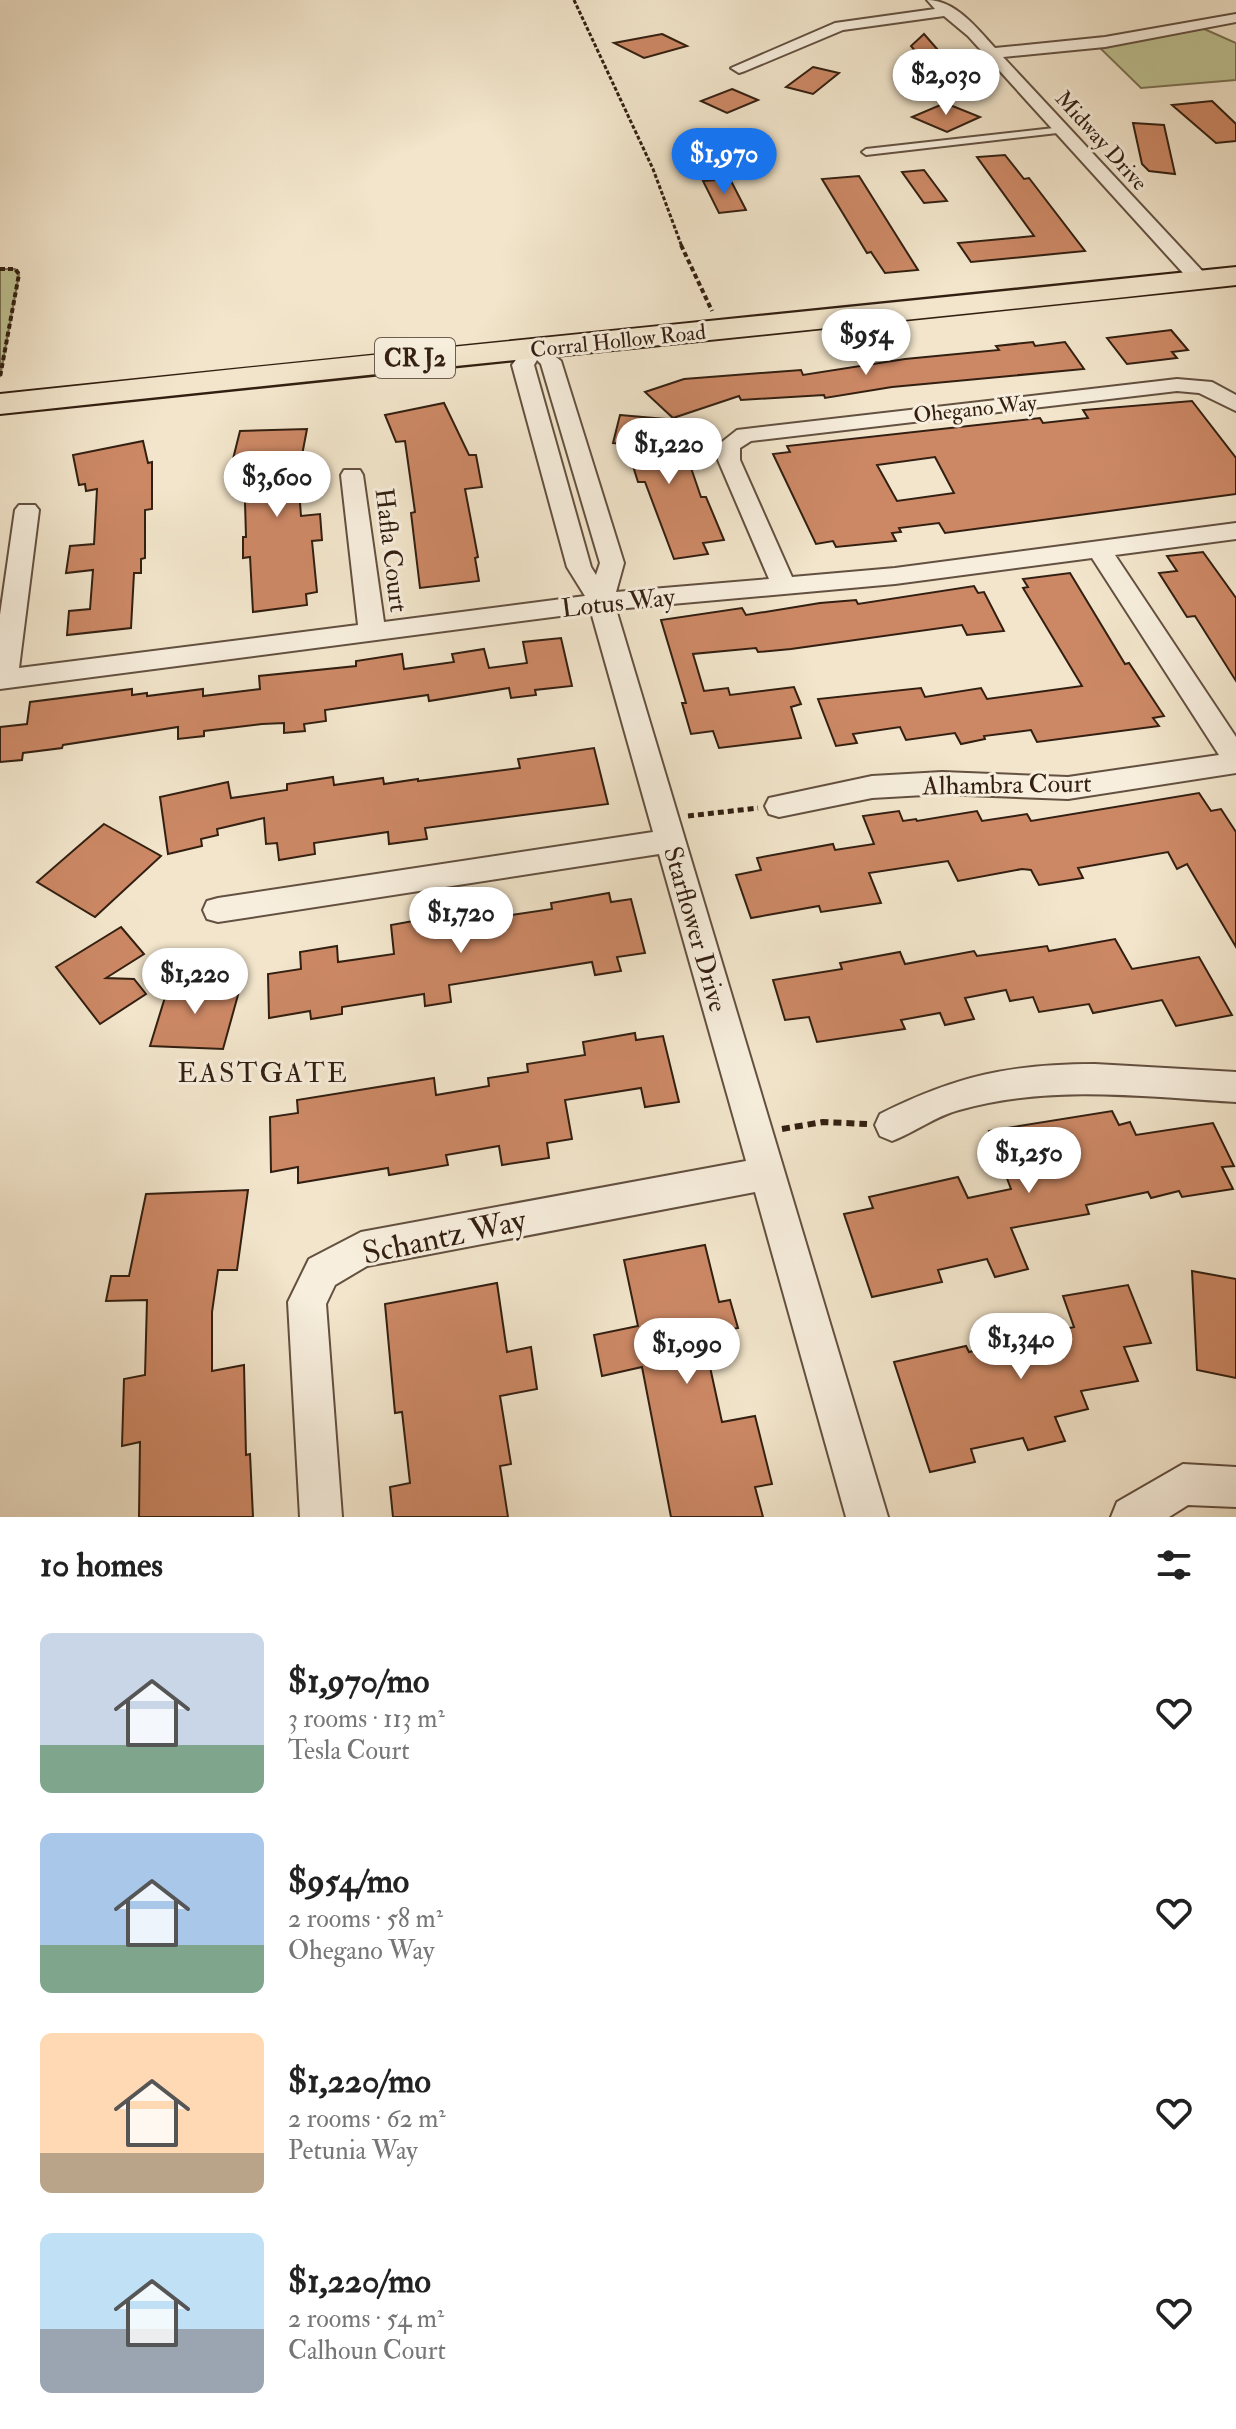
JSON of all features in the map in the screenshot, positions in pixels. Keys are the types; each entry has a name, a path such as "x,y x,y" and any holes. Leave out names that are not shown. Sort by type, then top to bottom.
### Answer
{"main road":[{"name":"Corral Hollow Road","path":"0,407 429,357 536,358 723,329 1236,276"},
{"path":"0,420 764,335 804,329 831,320"}],"street":[{"name":"Midway Drive","path":"934,0 950,11 992,53 1200,280"},
{"path":"739,68 840,26 950,11"},
{"path":"992,53 1105,42 1236,18"},
{"path":"536,358 612,563 601,602"},
{"name":"Starflower Drive","path":"536,358 579,567 601,602 867,1517"},
{"name":"Ohegano Way","path":"784,586 729,460 729,445 735,440 763,430 1177,385 1194,385 1215,391 1236,404"},
{"name":"Hafla Court","path":"352,475 372,631"},
{"path":"2,680 27,510"},
{"name":"Lotus Way","path":"2,680 601,602 895,576 1236,531"},
{"path":"1098,548 1236,761"},
{"name":"Alhambra Court","path":"779,806 872,787 942,783 1068,788 1236,761"},
{"path":"218,910 667,830"},
{"path":"892,1125 953,1097 1024,1080 1101,1077 1236,1087"},
{"name":"Schantz Way","path":"321,1517 307,1302 322,1272 361,1250 767,1173"},
{"path":"1132,1517 1183,1484 1236,1487"}],"lane":[{"path":"866,152 1063,130"}],"path":[{"path":"574,0 653,169 674,229 723,329"},
{"path":"0,269 15,269 19,274 0,377"},
{"path":"667,830 779,806"},
{"path":"755,1133 823,1122 892,1125"}],"green space":[{"path":"1202,28 1236,43 1236,80 1141,88 1099,47"},
{"path":"0,269 15,269 19,274 0,377"}],"building":[{"path":"662,34 687,46 644,58 614,43"},
{"path":"924,34 978,96 954,98 911,46"},
{"path":"813,67 839,73 813,94 786,87"},
{"path":"732,89 758,100 727,113 701,101"},
{"path":"1212,101 1236,124 1236,141 1216,143 1172,105"},
{"path":"945,103 980,117 947,132 912,117"},
{"path":"1133,123 1164,125 1175,174 1149,171 1142,164"},
{"path":"1005,155 1024,179 1029,178 1085,251 971,262 958,243 1034,236 977,157"},
{"path":"924,170 947,201 924,203 902,172"},
{"path":"859,176 918,270 885,273 871,252 867,253 822,179"},
{"path":"730,179 746,210 719,213 703,181"},
{"path":"1171,330 1188,350 1172,352 1177,358 1127,364 1107,338"},
{"path":"1033,342 1035,346 1065,342 1084,369 892,387 825,398 824,395 741,400 739,396 673,418 645,392 684,379 801,370 803,375 905,359 999,350 996,346"},
{"path":"1192,401 1236,458 1236,494 945,533 939,523 899,528 901,532 892,533 896,541 836,547 833,541 816,544 773,454 790,452 787,446 1040,418 1043,423 1088,418 1083,410","holes":["935,457 954,493 897,501 877,465"]},
{"path":"444,403 469,455 476,455 482,487 465,489 478,557 475,558 479,581 420,588 411,513 415,512 405,441 396,442 385,415"},
{"path":"620,415 676,420 665,468 690,465 701,497 706,497 724,540 703,543 708,554 674,559 645,482 638,482 626,444 613,443"},
{"path":"307,429 298,476 301,516 320,514 322,540 312,541 317,592 306,594 307,605 253,612 250,557 243,558 243,537 246,537 244,467 231,467 240,431"},
{"path":"143,441 148,463 152,462 152,509 145,510 145,558 141,559 141,573 134,573 131,628 67,635 69,611 90,609 93,570 66,573 70,546 94,544 97,489 86,491 85,484 79,485 73,455"},
{"path":"1203,552 1236,598 1236,681 1195,616 1187,617 1159,573 1177,571 1167,556"},
{"path":"1070,573 1125,664 1129,663 1164,716 1153,718 1159,726 1037,742 1031,730 984,736 985,739 961,744 955,733 906,740 900,727 853,734 857,743 836,746 818,699 921,688 925,697 981,688 987,699 1082,686 1023,588 1028,587 1023,579"},
{"path":"974,586 978,593 984,592 1004,631 967,635 962,625 791,649 758,652 756,648 693,654 704,691 728,688 730,695 794,687 801,704 791,707 801,738 719,748 713,731 691,734 682,703 686,703 661,620 742,608 746,615 820,603 856,600 858,604"},
{"path":"561,638 572,686 535,690 536,695 511,698 509,688 429,701 428,695 325,710 326,721 304,724 305,731 284,733 284,723 262,724 204,731 204,736 178,739 178,727 63,745 62,748 23,753 22,760 0,762 0,727 27,724 30,702 132,689 132,695 147,693 147,696 203,689 203,696 260,689 259,676 356,666 356,661 402,654 404,669 454,662 452,654 484,649 489,668 527,663 523,642"},
{"path":"594,748 608,804 425,828 427,839 389,844 388,832 314,843 315,854 279,860 277,843 266,844 264,818 217,829 218,835 201,839 202,846 168,854 160,797 228,782 231,798 287,790 287,784 333,777 334,785 383,778 384,784 418,781 520,768 518,759"},
{"path":"1199,793 1211,811 1221,809 1236,832 1236,947 1187,864 1177,869 1168,852 1078,868 1083,878 1039,885 1031,870 1022,869 958,881 948,861 869,873 881,903 821,912 819,906 751,918 736,875 761,870 757,858 833,844 835,850 874,844 863,816 899,811 903,821 917,821 977,811 982,821 1027,814 1031,821"},
{"path":"104,824 161,856 95,917 37,882"},
{"path":"609,893 611,902 631,899 645,953 617,957 621,971 595,975 592,962 449,985 451,1002 425,1006 424,994 342,1007 342,1014 311,1019 310,1011 269,1018 268,974 301,969 300,952 337,946 338,962 394,954 391,925 496,906 498,917 552,909 551,903"},
{"path":"121,927 144,954 106,978 134,979 146,994 100,1024 56,967"},
{"path":"1115,939 1132,969 1199,957 1232,1015 1176,1026 1162,1000 1093,1013 1089,1004 1039,1012 1033,997 1010,1001 1006,990 965,998 974,1019 945,1025 940,1013 901,1020 905,1029 817,1042 809,1017 785,1020 773,980 842,969 840,963 900,952 905,964 974,951 977,956 1047,946 1049,951"},
{"path":"170,981 225,984 222,994 238,995 223,1049 150,1046"},
{"path":"635,1033 636,1040 663,1036 679,1102 645,1107 641,1088 565,1100 572,1139 547,1143 549,1158 502,1165 499,1146 446,1155 448,1165 389,1175 388,1168 298,1183 298,1167 271,1172 270,1117 298,1113 297,1100 434,1078 436,1095 489,1086 488,1078 528,1072 527,1064 585,1055 583,1042"},
{"path":"1112,1111 1119,1125 1130,1122 1136,1135 1213,1123 1234,1166 1222,1167 1233,1189 1182,1197 1179,1191 1151,1198 1148,1192 1086,1205 1089,1214 1011,1228 1028,1269 995,1277 987,1259 938,1270 942,1282 872,1297 844,1214 873,1208 869,1197 958,1177 968,1198 1011,1189 989,1131"},
{"path":"248,1190 237,1270 218,1270 212,1312 212,1371 244,1365 246,1455 250,1454 253,1517 139,1517 140,1442 122,1446 124,1379 145,1375 147,1300 106,1301 111,1276 129,1276 146,1194"},
{"path":"705,1245 719,1302 730,1300 738,1328 703,1335 722,1422 755,1416 772,1484 755,1487 763,1517 671,1517 642,1367 602,1376 594,1335 638,1326 624,1260"},
{"path":"1192,1271 1236,1279 1236,1378 1197,1370"},
{"path":"497,1283 507,1352 531,1347 537,1389 500,1396 511,1464 500,1466 508,1517 393,1517 390,1487 410,1483 402,1412 395,1413 385,1304"},
{"path":"1128,1285 1151,1343 1124,1347 1138,1381 1081,1391 1088,1409 1055,1417 1065,1441 1028,1450 1023,1438 971,1449 975,1462 930,1472 894,1362 966,1346 969,1352 1074,1327 1063,1296"}],"district":[{"name":"EASTGATE","path":"263,1072"}]}
